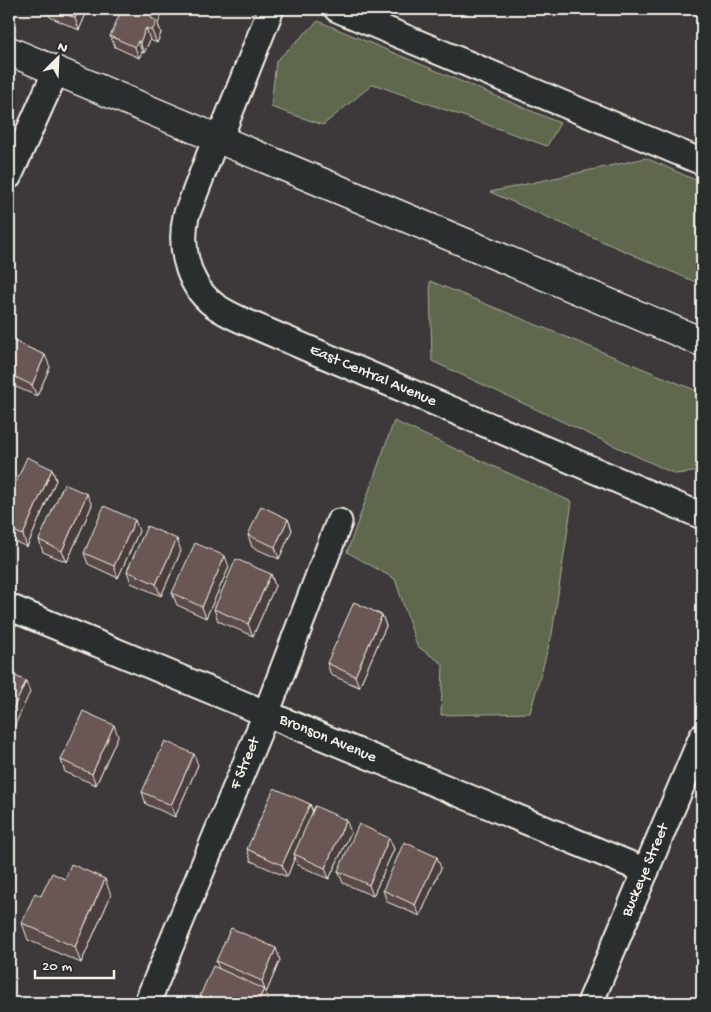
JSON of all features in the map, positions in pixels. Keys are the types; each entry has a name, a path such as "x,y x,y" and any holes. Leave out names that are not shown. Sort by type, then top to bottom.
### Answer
{"street":[{"name":"East Central Avenue","path":"271,9 188,209 183,228 184,253 192,276 207,299 218,308 255,326 702,516"},
{"path":"337,9 702,162"},
{"path":"9,51 702,342"},
{"path":"9,176 56,71"},
{"name":"F Street","path":"148,1003 266,714 339,522"},
{"name":"Bronson Avenue","path":"9,607 646,871"},
{"name":"Buckeye Street","path":"590,1003 702,737"}],"green space":[{"path":"318,21 560,123 547,146 373,84 323,125 271,107 276,61"},
{"path":"646,158 702,183 702,285 490,192"},
{"path":"430,281 702,393 702,471 675,474 432,361"},
{"path":"394,421 572,502 552,634 530,713 441,715 443,664 417,646 395,579 347,552"}],"building":[{"path":"53,9 79,9 75,18"},
{"path":"122,9 155,9 151,18 157,21 152,31 146,28 140,42 138,41 135,47 110,36"},
{"path":"9,339 45,355 32,385 9,374"},
{"path":"27,457 52,469 23,535 9,529 9,498"},
{"path":"64,484 87,494 62,551 39,540"},
{"path":"104,506 135,520 114,566 84,553"},
{"path":"261,506 288,519 275,547 248,535"},
{"path":"147,526 177,539 156,584 127,571"},
{"path":"195,543 225,556 202,607 172,593"},
{"path":"236,559 271,574 248,624 214,609"},
{"path":"354,602 382,615 355,676 327,663"},
{"path":"9,673 26,681 9,718"},
{"path":"83,711 114,725 92,774 61,760"},
{"path":"165,741 194,754 171,805 142,792"},
{"path":"274,788 310,804 282,865 247,849"},
{"path":"315,806 346,820 325,868 294,854"},
{"path":"359,824 389,838 369,885 338,871"},
{"path":"404,842 437,857 415,905 383,890"},
{"path":"71,864 105,879 75,947 22,923 35,893 41,896 52,873 65,879"},
{"path":"231,928 276,948 262,981 216,961"},
{"path":"213,966 264,989 257,1003 216,1003 200,996"}]}
